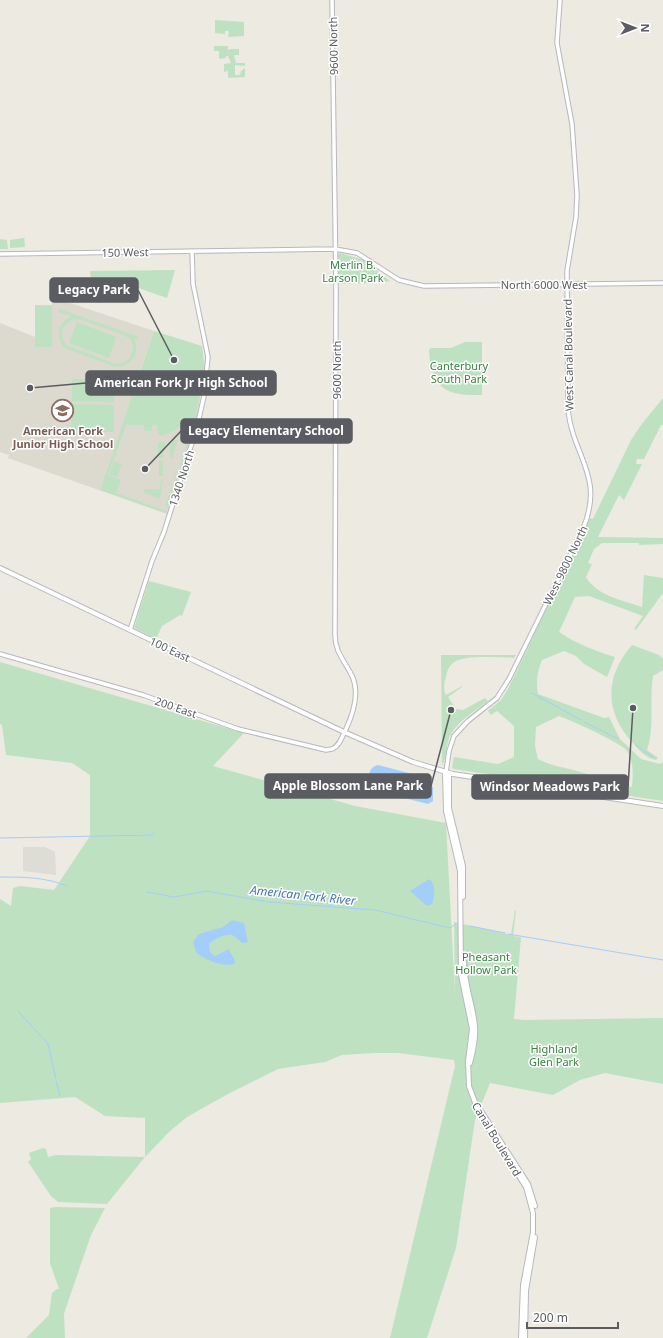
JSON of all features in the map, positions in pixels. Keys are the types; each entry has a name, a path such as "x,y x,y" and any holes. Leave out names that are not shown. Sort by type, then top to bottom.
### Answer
{"main road":[{"name":"100 East","path":"0,568 342,731 402,758 446,772 663,806"},
{"name":"Canal Boulevard","path":"446,772 446,811 460,871 461,975 472,1029 468,1062 469,1086 480,1116 526,1187 533,1213 533,1232 523,1285 521,1338"},
{"name":"Canal Boulevard","path":"446,772 449,808 464,873 465,977 475,1027 475,1038 470,1069 472,1091 481,1111 528,1184 535,1210 535,1233 525,1296 525,1338"}],"street":[{"name":"9600 North","path":"332,0 335,249 335,642 341,659 354,679 356,701 352,714 342,731"},
{"name":"West Canal Boulevard","path":"560,0 557,43 571,119 577,206 568,259 566,284 568,410 570,422 589,474 590,496 588,517"},
{"name":"150 West","path":"0,254 335,249"},
{"name":"North 6000 West","path":"335,249 357,253 393,277 410,284 424,286 663,283"},
{"name":"1340 North","path":"130,630 184,469 201,414 205,390 208,357 192,284 192,251"},
{"name":"West 9800 North","path":"446,772 449,751 454,736 468,721 502,693 588,517"},
{"name":"200 East","path":"0,654 143,695 238,729 322,749 329,750 336,748 342,731"}],"shaded area":[{"name":"American Fork Junior High School","path":"52,297 154,331 141,369 202,387 196,423 167,514 8,458 9,455 0,452 0,323 35,337 35,305 52,305"},
{"path":"23,847 45,847 55,852 56,875 23,871"}],"green space":[{"path":"215,20 244,22 244,36 228,37 229,31 225,31 225,34 215,33"},
{"path":"214,46 228,46 228,51 230,49 239,49 239,55 234,55 236,63 245,63 245,66 235,65 235,75 240,75 241,71 245,68 245,77 228,78 228,71 224,72 224,64 231,63 228,56 226,56 226,58 219,59 219,51 214,51"},
{"path":"24,235 25,247 10,248 10,240 24,238"},
{"path":"0,239 7,240 8,249 0,249"},
{"name":"Merlin B. Larson Park","path":"340,253 364,260 390,281 385,282 379,278 373,283 340,284 338,282 338,255"},
{"path":"175,270 167,298 112,279 107,292 92,287 90,271"},
{"path":"35,305 52,306 52,347 35,347"},
{"path":"60,309 139,337 137,340 134,339 136,349 133,359 126,365 115,367 65,348 59,339 59,330 63,322 71,316 59,312","holes":["75,319 82,320 124,335 130,339 133,346 130,358 123,363 116,364 68,346 63,338 62,330 70,321"]},
{"path":"77,322 116,337 109,358 69,343"},
{"path":"154,331 202,346 205,369 192,435 191,436 194,423 193,427 179,427 162,436 158,433 157,425 152,425 152,431 144,431 144,425 128,425 127,423 108,475 121,480 116,493 166,511 166,513 100,490 103,488 101,488"},
{"name":"Canterbury South Park","path":"465,342 482,342 482,395 459,394 443,388 437,382 433,374 429,350 431,348 451,348"},
{"path":"72,379 114,379 114,402 72,401"},
{"path":"663,398 663,425 661,425 644,459 637,459 636,464 642,464 624,500 619,495 598,537 663,538 663,544 639,545 639,543 602,543 594,549 588,563 592,564 586,577 603,593 642,607 644,575 663,578 663,593 636,630 634,629 643,616 589,596 575,597 559,632 586,647 615,657 607,677 584,664 576,656 564,651 542,660 537,677 537,685 538,694 604,718 609,717 620,739 641,759 660,764 663,762 663,801 454,769 452,767 454,757 498,764 514,757 514,726 497,711 491,715 488,711 501,700 508,689 590,518 593,519 631,440","holes":["559,716 606,737 623,747 631,759 633,773 632,787 552,765 538,759 535,746 536,727"]},
{"path":"72,404 114,405 114,432 71,432"},
{"path":"174,440 178,440 172,458 170,458 170,446"},
{"path":"185,440 189,442 180,471 177,472 175,471 179,470 187,443"},
{"path":"158,442 165,442 163,458 158,458"},
{"path":"114,461 122,464 117,477 109,474"},
{"path":"159,461 163,461 163,476 159,476"},
{"path":"174,476 178,478 168,507 165,505 176,479"},
{"path":"163,479 160,499 144,493 144,489 160,489 161,480"},
{"path":"149,581 191,592 182,616 180,615 162,626 156,639 134,628"},
{"path":"632,645 659,655 663,659 663,670 653,676 651,732 647,750 658,758 656,760 645,755 632,742 616,718 613,706 611,694 613,681 623,657"},
{"path":"441,655 516,655 514,658 465,658 458,660 450,666 447,671 444,691 446,695 462,686 448,697 456,709 463,710 485,698 488,701 466,718 452,732 442,765"},
{"path":"0,662 244,733 213,766 355,806 446,823 455,994 454,922 511,935 515,910 513,936 521,937 514,1019 663,1018 663,1084 605,1073 580,1080 553,1095 490,1083 475,1120 456,1248 427,1338 390,1338 455,1066 454,1060 398,1053 374,1053 342,1055 325,1062 278,1069 228,1094 187,1117 169,1132 145,1157 145,1118 105,1116 75,1097 0,1103 0,899 11,906 13,888 20,886 54,890 90,836 90,775 72,763 6,755 2,725 0,724"},
{"path":"43,1148 46,1149 48,1157 56,1155 145,1157 107,1204 58,1202 51,1196 28,1162 31,1159 29,1153"},
{"path":"50,1208 105,1208 91,1235 64,1314 65,1338 26,1338 49,1315 52,1293 59,1289 50,1263"}],"water":[{"path":"378,765 424,777 425,781 433,787 433,801 428,804 373,790 369,783 369,776 374,766"},
{"path":"429,879 434,887 434,898 432,904 427,906 410,891"},
{"path":"232,920 244,923 248,942 242,943 234,936 228,935 215,940 209,944 209,946 211,953 215,956 229,949 235,961 234,964 225,965 214,962 204,958 196,952 193,942 199,934 223,927"}],"waterway":[{"path":"532,693 581,720"},
{"path":"584,722 618,739"},
{"path":"636,745 654,758"},
{"path":"0,838 152,835 154,833"},
{"name":"American Fork River","path":"0,877 26,877 43,879 67,886"},
{"name":"American Fork River","path":"147,892 174,897 207,891 268,902 375,910 450,928 456,924"},
{"name":"American Fork River","path":"470,926 505,933"},
{"name":"American Fork River","path":"508,934 663,960"},
{"path":"18,1011 48,1044 56,1079"},
{"path":"56,1081 60,1096"}],"place":[{"name":"Legacy Park","path":"174,360"},
{"name":"American Fork Jr High School","path":"30,388"},
{"name":"American Fork Junior High School","path":"63,410"},
{"name":"Legacy Elementary School","path":"145,469"},
{"name":"Windsor Meadows Park","path":"633,708"},
{"name":"Apple Blossom Lane Park","path":"451,710"}],"park label":[{"name":"Pheasant Hollow Park","path":"486,962"},
{"name":"Highland Glen Park","path":"554,1054"}]}
